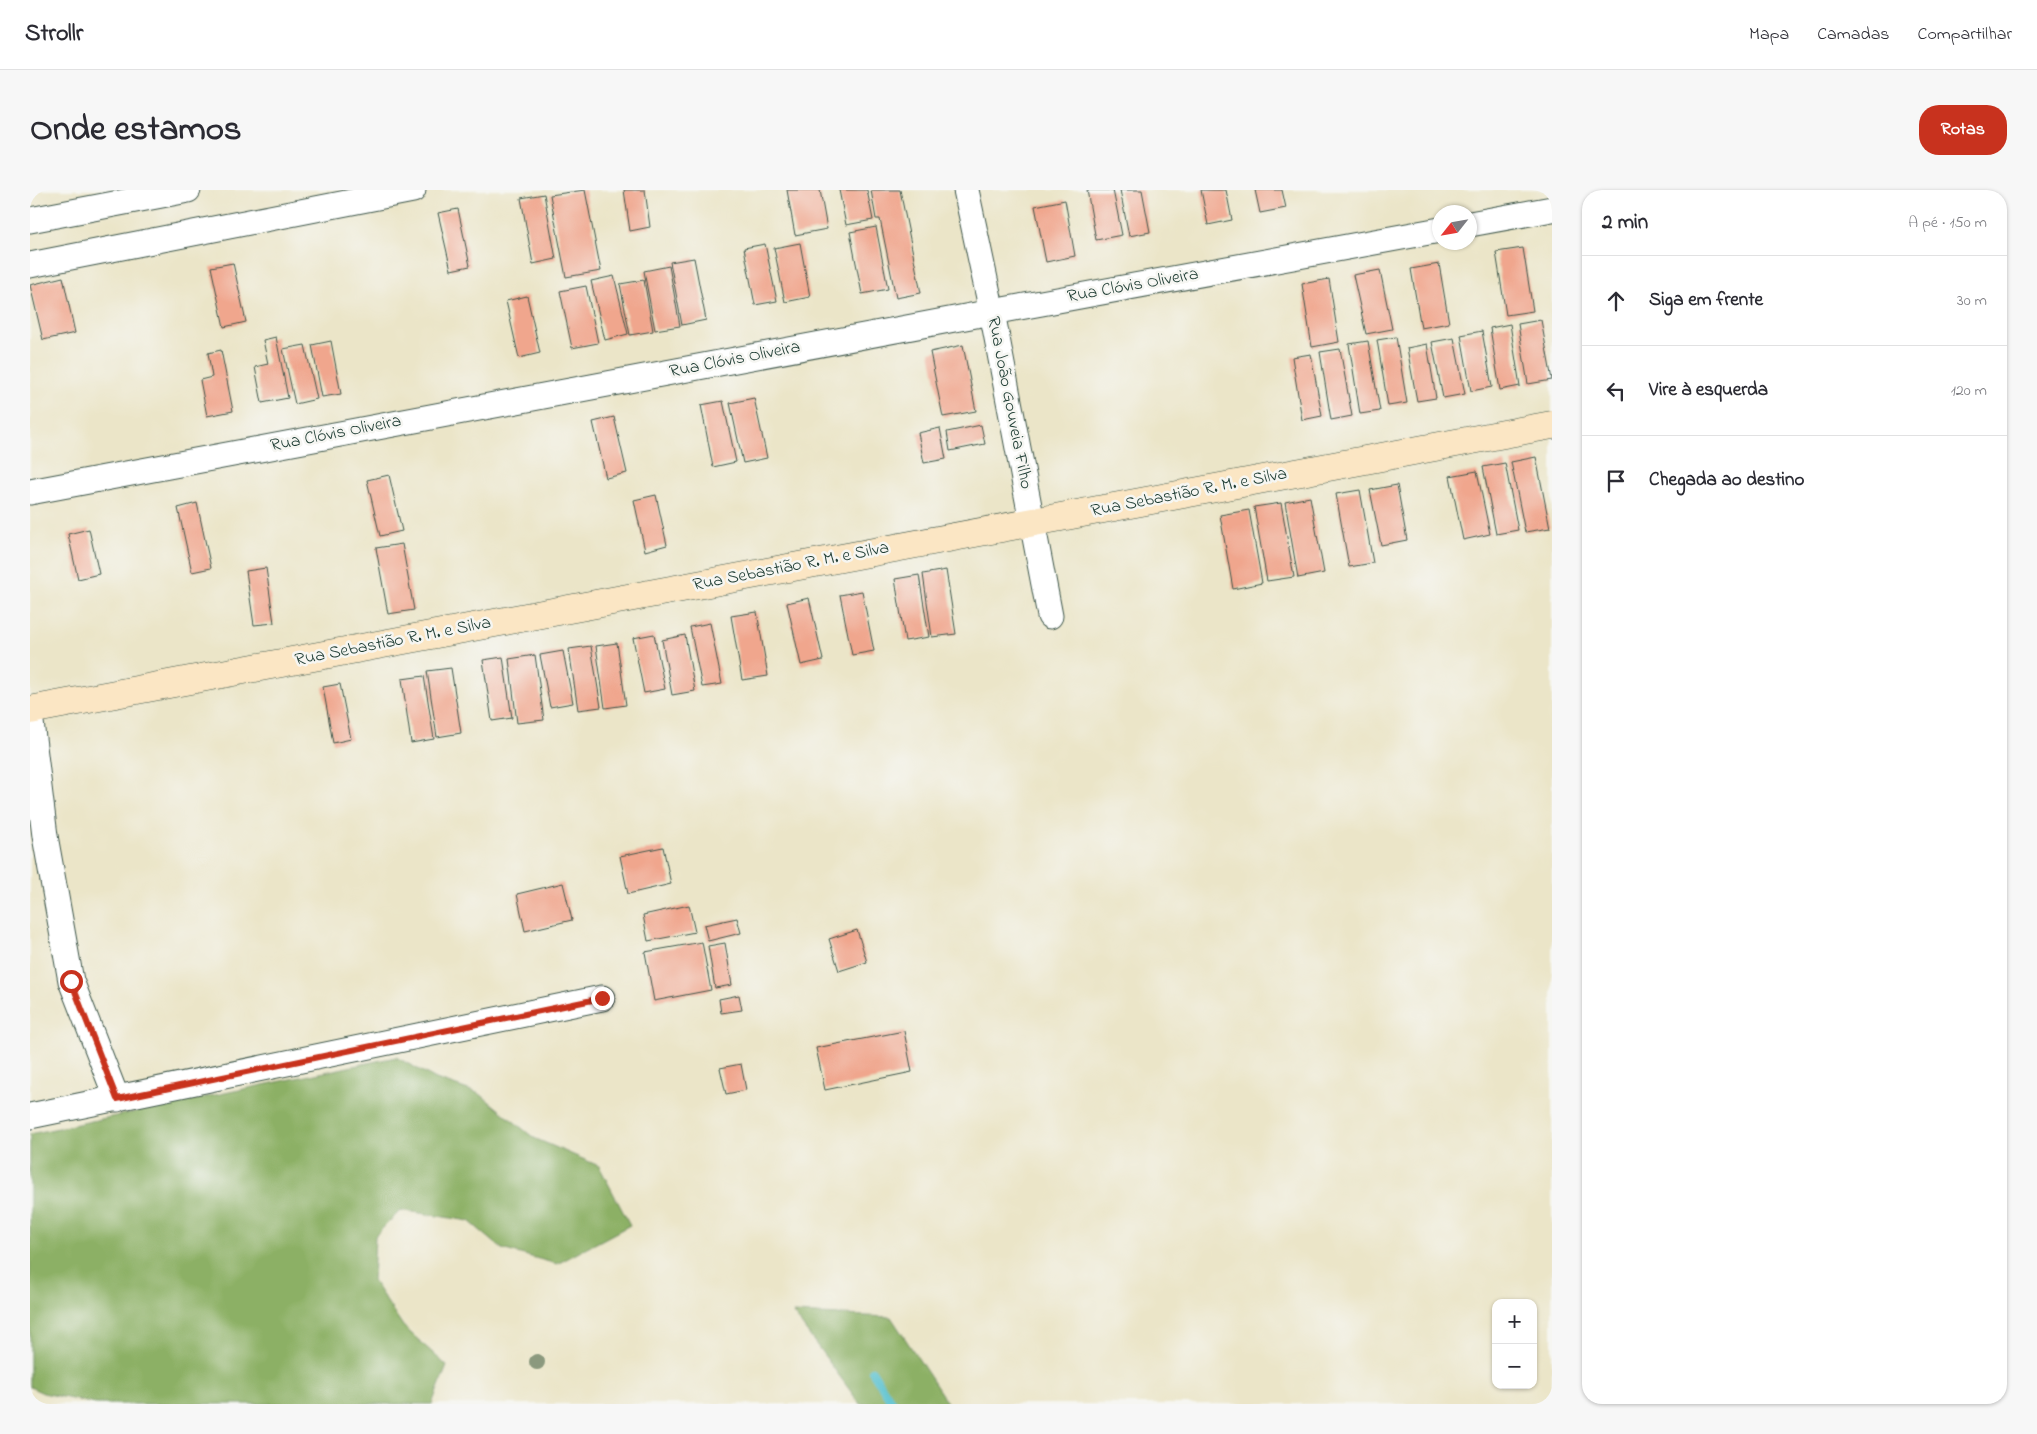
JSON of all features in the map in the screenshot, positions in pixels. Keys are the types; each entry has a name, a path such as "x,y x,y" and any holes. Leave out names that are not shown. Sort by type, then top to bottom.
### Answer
{"street":[{"path":"30,220 188,190"},
{"path":"30,265 413,190"},
{"name":"Rua João Gouveia Filho","path":"966,190 992,312 1050,616"},
{"path":"1477,223 1552,209"},
{"name":"Rua Clóvis Oliveira","path":"30,492 1432,231"},
{"name":"Rua Sebastião R. M. e Silva","path":"30,712 1552,425"},
{"path":"30,712 46,836 71,981 117,1099"},
{"path":"30,1116 602,998"}],"green space":[{"path":"396,1057 436,1079 480,1094 534,1138 599,1166 630,1225 557,1264 502,1249 469,1221 401,1210 375,1236 373,1281 403,1326 447,1366 432,1404 96,1404 43,1393 30,1387 30,1134"},
{"path":"793,1313 891,1317 948,1404 860,1404"}],"building":[{"path":"585,190 601,271 566,277 550,195"},
{"path":"624,190 645,190 650,227 630,231"},
{"path":"787,190 820,190 827,229 795,235"},
{"path":"839,190 867,190 873,220 846,225"},
{"path":"871,190 900,190 921,293 896,298 880,219 876,219"},
{"path":"1087,190 1113,190 1122,235 1096,240"},
{"path":"1120,190 1142,190 1150,232 1129,236"},
{"path":"1201,190 1226,190 1232,220 1208,225"},
{"path":"1255,190 1282,190 1286,208 1260,213"},
{"path":"544,194 556,259 533,264 521,198"},
{"path":"1065,200 1075,256 1046,262 1035,206"},
{"path":"458,209 470,266 451,270 438,213"},
{"path":"876,227 888,289 862,294 850,232"},
{"path":"800,243 810,297 785,302 774,248"},
{"path":"765,244 777,301 755,305 744,248"},
{"path":"1523,248 1533,311 1506,315 1496,252"},
{"path":"694,258 706,320 682,325 670,262"},
{"path":"233,263 246,322 224,327 211,267"},
{"path":"1439,264 1449,323 1421,328 1411,269"},
{"path":"669,266 680,326 655,330 644,271"},
{"path":"1380,270 1392,329 1366,334 1353,275"},
{"path":"614,276 628,334 605,340 591,281"},
{"path":"63,277 75,333 43,340 30,285"},
{"path":"1329,279 1339,342 1312,347 1302,284"},
{"path":"644,280 653,331 630,335 620,284"},
{"path":"586,286 598,343 572,348 560,291"},
{"path":"527,296 540,353 519,358 506,301"},
{"path":"1541,320 1552,380 1528,384 1518,324"},
{"path":"1510,324 1520,386 1500,390 1490,328"},
{"path":"1482,331 1492,387 1471,391 1461,335"},
{"path":"276,337 288,398 262,403 255,367 268,364 263,340"},
{"path":"1396,337 1407,403 1388,406 1377,340"},
{"path":"1454,338 1465,394 1443,398 1432,342"},
{"path":"331,341 341,394 322,397 312,345"},
{"path":"1368,341 1380,411 1360,414 1349,344"},
{"path":"1427,344 1436,398 1417,401 1407,348"},
{"path":"305,345 317,399 295,404 283,349"},
{"path":"963,345 976,411 943,417 930,352"},
{"path":"1340,349 1352,416 1331,420 1320,352"},
{"path":"221,350 233,411 207,416 200,380 212,377 208,353"},
{"path":"1311,354 1322,416 1302,420 1292,357"},
{"path":"754,398 767,458 743,463 730,403"},
{"path":"723,401 736,462 713,467 701,405"},
{"path":"614,417 627,473 606,478 593,422"},
{"path":"981,425 985,444 950,451 947,432"},
{"path":"940,428 946,459 924,463 918,433"},
{"path":"1536,457 1550,528 1525,532 1511,462"},
{"path":"1505,463 1518,530 1496,534 1483,467"},
{"path":"1477,471 1490,534 1463,540 1450,476"},
{"path":"389,475 402,531 380,536 367,480"},
{"path":"1397,485 1407,540 1381,545 1370,490"},
{"path":"1360,490 1373,563 1349,567 1336,494"},
{"path":"656,495 667,545 645,551 634,500"},
{"path":"1310,497 1324,573 1298,578 1285,502"},
{"path":"197,503 211,568 192,572 178,508"},
{"path":"1281,503 1294,577 1267,581 1254,507"},
{"path":"1249,510 1262,583 1233,589 1220,515"},
{"path":"89,529 99,574 78,579 68,534"},
{"path":"402,544 414,610 388,614 376,548"},
{"path":"266,568 274,623 254,625 246,571"},
{"path":"946,570 956,634 932,637 923,574"},
{"path":"919,575 929,637 905,641 895,579"},
{"path":"862,591 874,651 852,655 840,595"},
{"path":"809,598 823,660 801,665 787,603"},
{"path":"757,612 768,676 742,680 731,616"},
{"path":"710,623 722,684 702,687 690,627"},
{"path":"654,634 665,689 644,693 633,638"},
{"path":"685,635 695,691 672,695 662,640"},
{"path":"617,643 626,705 605,708 596,646"},
{"path":"591,646 601,707 578,710 569,649"},
{"path":"563,651 573,703 550,707 540,655"},
{"path":"535,655 544,720 517,723 509,659"},
{"path":"503,657 512,718 492,721 483,660"},
{"path":"451,668 461,733 437,737 427,671"},
{"path":"424,676 434,739 411,743 402,679"},
{"path":"340,684 351,739 333,743 323,687"},
{"path":"663,847 671,884 628,894 620,856"},
{"path":"563,883 572,920 525,931 517,894"},
{"path":"689,905 695,932 648,941 643,915"},
{"path":"737,918 741,933 708,941 704,925"},
{"path":"857,930 867,962 839,971 829,939"},
{"path":"702,942 711,990 654,1001 645,952"},
{"path":"725,943 732,985 715,988 708,946"},
{"path":"739,995 742,1010 721,1013 719,999"},
{"path":"904,1031 912,1072 825,1090 816,1048"},
{"path":"741,1064 746,1090 726,1094 720,1068"}],"waterway":[{"path":"872,1371 893,1404"}],"route":[{"path":"71,981 117,1099 602,998"}]}
